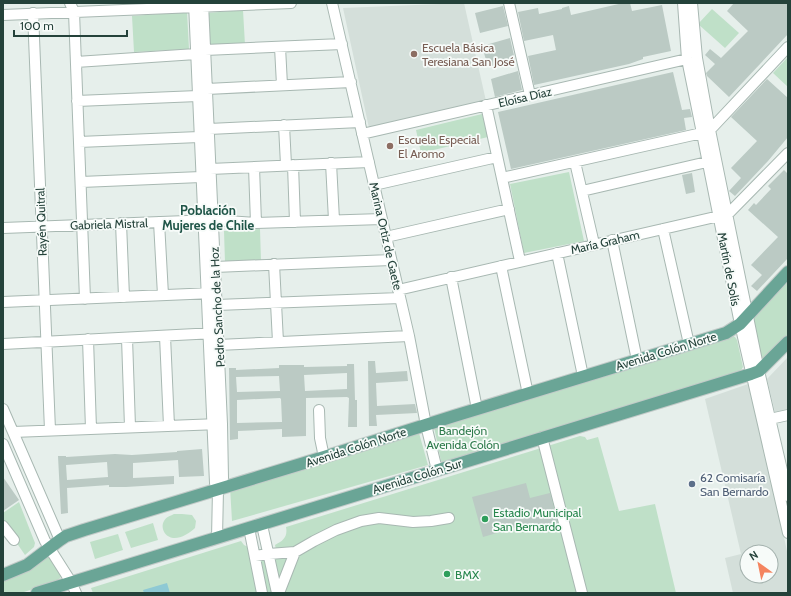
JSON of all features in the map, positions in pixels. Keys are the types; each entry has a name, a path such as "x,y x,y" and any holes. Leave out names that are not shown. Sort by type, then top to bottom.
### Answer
{"main road":[{"name":"Avenida Colón Norte","path":"3,575 27,565 66,536 726,333 740,324 788,272"},
{"name":"Avenida Colón Sur","path":"36,593 74,588 217,538 542,437 755,373 788,342"}],"street":[{"path":"3,15 32,13 72,7 291,3"},
{"name":"Marina Ortiz de Gaete","path":"332,3 409,336 426,425 437,470"},
{"path":"509,3 530,95"},
{"name":"Martín de Solís","path":"683,3 687,59 706,132 723,215 748,314 755,373 788,533"},
{"name":"Martín de Solís","path":"692,3 696,58 706,132 707,162 723,215 740,324 784,460 788,496"},
{"name":"Pedro Sancho de la Hoz","path":"198,5 200,52 198,96 201,177 215,267 211,294 216,305 213,333 218,345 217,424"},
{"path":"72,7 76,62 86,299"},
{"name":"Rayén Quitral","path":"32,13 50,430"},
{"path":"76,62 200,52 342,44"},
{"path":"280,47 282,86"},
{"path":"502,178 706,132 788,47"},
{"name":"Pedro Sancho de la Hoz","path":"200,52 207,89 210,169 208,220 211,294 217,424 223,478 221,486 218,490 217,538"},
{"name":"Eloísa Díaz","path":"362,134 687,59"},
{"path":"207,89 351,82"},
{"path":"77,101 198,96"},
{"path":"486,106 520,261"},
{"path":"209,129 360,122"},
{"path":"284,125 295,222"},
{"path":"79,142 200,136"},
{"path":"723,215 788,153"},
{"path":"374,185 497,157"},
{"path":"210,169 369,162"},
{"path":"575,162 594,244"},
{"path":"582,191 707,162"},
{"path":"331,163 334,220"},
{"path":"254,167 256,223"},
{"path":"81,182 201,177"},
{"path":"386,236 509,209"},
{"name":"María Graham","path":"216,305 276,303 399,294 451,277 723,215"},
{"name":"Gabriela Mistral","path":"3,228 208,220 256,223 382,219"},
{"path":"159,222 163,296"},
{"path":"121,223 124,297"},
{"path":"663,229 689,344"},
{"path":"612,240 637,360"},
{"path":"556,253 583,376"},
{"path":"215,267 391,260"},
{"path":"274,264 278,342"},
{"path":"501,266 528,394"},
{"path":"451,277 477,409"},
{"path":"3,302 211,294"},
{"path":"3,344 213,333"},
{"path":"165,336 169,426"},
{"path":"218,345 409,336"},
{"path":"127,338 130,427"},
{"path":"88,339 91,429"},
{"path":"3,409 60,540"},
{"path":"319,410 320,438 324,457"},
{"path":"770,419 788,415"},
{"path":"13,432 217,424"},
{"path":"542,437 582,593"},
{"path":"3,444 42,534 74,588"},
{"path":"255,556 295,552 336,530 361,521 379,518 413,522 449,518"},
{"path":"262,525 278,593"},
{"path":"3,526 14,540"},
{"path":"249,528 262,593"},
{"path":"278,593 295,552"}],"shaded area":[{"name":"Escuela Básica Teresiana San José","path":"464,3 486,101 369,128 343,8"},
{"path":"788,357 788,409 775,412 767,379"},
{"path":"751,383 788,556 788,593 733,593 725,558 739,554 739,584 779,584 779,544 739,544 739,545 705,399"}],"green space":[{"path":"712,9 739,33 725,48 698,24"},
{"path":"243,10 245,45 209,47 207,13"},
{"path":"187,12 189,49 134,52 132,16"},
{"path":"787,58 788,59 788,87 773,73"},
{"path":"482,114 488,137 421,153 416,130"},
{"path":"569,172 584,241 524,253 510,184"},
{"path":"260,229 261,261 225,262 224,231"},
{"path":"788,276 788,337 763,359 761,359 751,319"},
{"name":"Bandejón Avenida Colón","path":"731,335 737,340 743,367 740,372 443,463 441,461 434,427"},
{"name":"Bandejón Avenida Colón","path":"419,433 428,465 232,521 230,487"},
{"name":"Estadio Municipal San Bernardo","path":"580,436 585,437 587,440 598,437 619,511 655,504 676,593 93,593 91,588 241,541 244,545 250,548 252,553 276,550 275,545 286,536 286,527"},
{"path":"19,502 35,543 34,547 25,555 3,523 3,513"},
{"path":"174,514 192,515 196,521 195,528 188,534 179,538 168,536 164,532 163,524 166,518"},
{"path":"153,523 158,540 131,548 125,532"},
{"path":"118,534 123,550 95,559 90,542"},
{"path":"48,553 62,576 57,581 21,593 3,593 3,579"}],"water":[{"path":"167,583 170,593 144,593 143,590"}],"building":[{"path":"623,3 630,3 632,11 662,5 671,51 643,57 643,59 629,64 534,85 528,56 556,50 553,35 524,41 518,12 538,8 539,14 569,6 571,15"},
{"path":"734,3 788,3 788,34 729,97 707,76 706,73 715,64 705,55 710,49 721,58 748,31 727,11"},
{"path":"503,6 508,26 480,33 475,13"},
{"path":"510,38 515,60 488,67 482,46"},
{"path":"518,71 522,90 495,97 491,79"},
{"path":"673,72 682,110 690,109 692,117 684,118 686,130 511,169 498,112"},
{"path":"767,79 788,98 788,137 735,196 729,191 741,178 731,168 757,141 731,117"},
{"path":"784,170 788,174 788,258 757,291 751,286 762,275 751,265 778,237 748,210 754,203 756,205 771,189 768,186"},
{"path":"692,173 695,192 686,194 682,175"},
{"path":"368,361 375,361 376,373 407,371 408,381 376,383 377,406 415,404 417,413 376,415 377,426 369,426"},
{"path":"347,364 354,364 355,400 357,400 357,427 348,427 349,398 306,398 306,436 282,437 282,429 238,431 238,439 230,440 229,368 236,368 236,370 279,368 279,365 304,365 304,367 347,366","holes":["347,373 347,389 305,391 304,375","279,376 280,391 237,392 236,377","280,398 282,422 237,423 237,400"]},
{"path":"202,449 204,476 179,477 178,460 133,463 133,478 174,476 174,484 126,487 109,487 109,485 67,488 68,513 61,514 58,456 66,457 115,454 132,455","holes":["107,462 108,477 67,480 66,465"]},
{"path":"3,477 19,500 3,511"},
{"path":"526,483 530,498 550,493 558,524 534,530 532,523 483,537 472,497"}],"place":[{"name":"Escuela Básica Teresiana San José","path":"414,54"},
{"name":"Escuela Especial El Aromo","path":"390,146"},
{"name":"62 Comisaría San Bernardo","path":"692,484"},
{"name":"Estadio Municipal San Bernardo","path":"485,519"},
{"name":"BMX","path":"447,574"}],"district":[{"name":"Población Mujeres de Chile","path":"208,218"}]}
